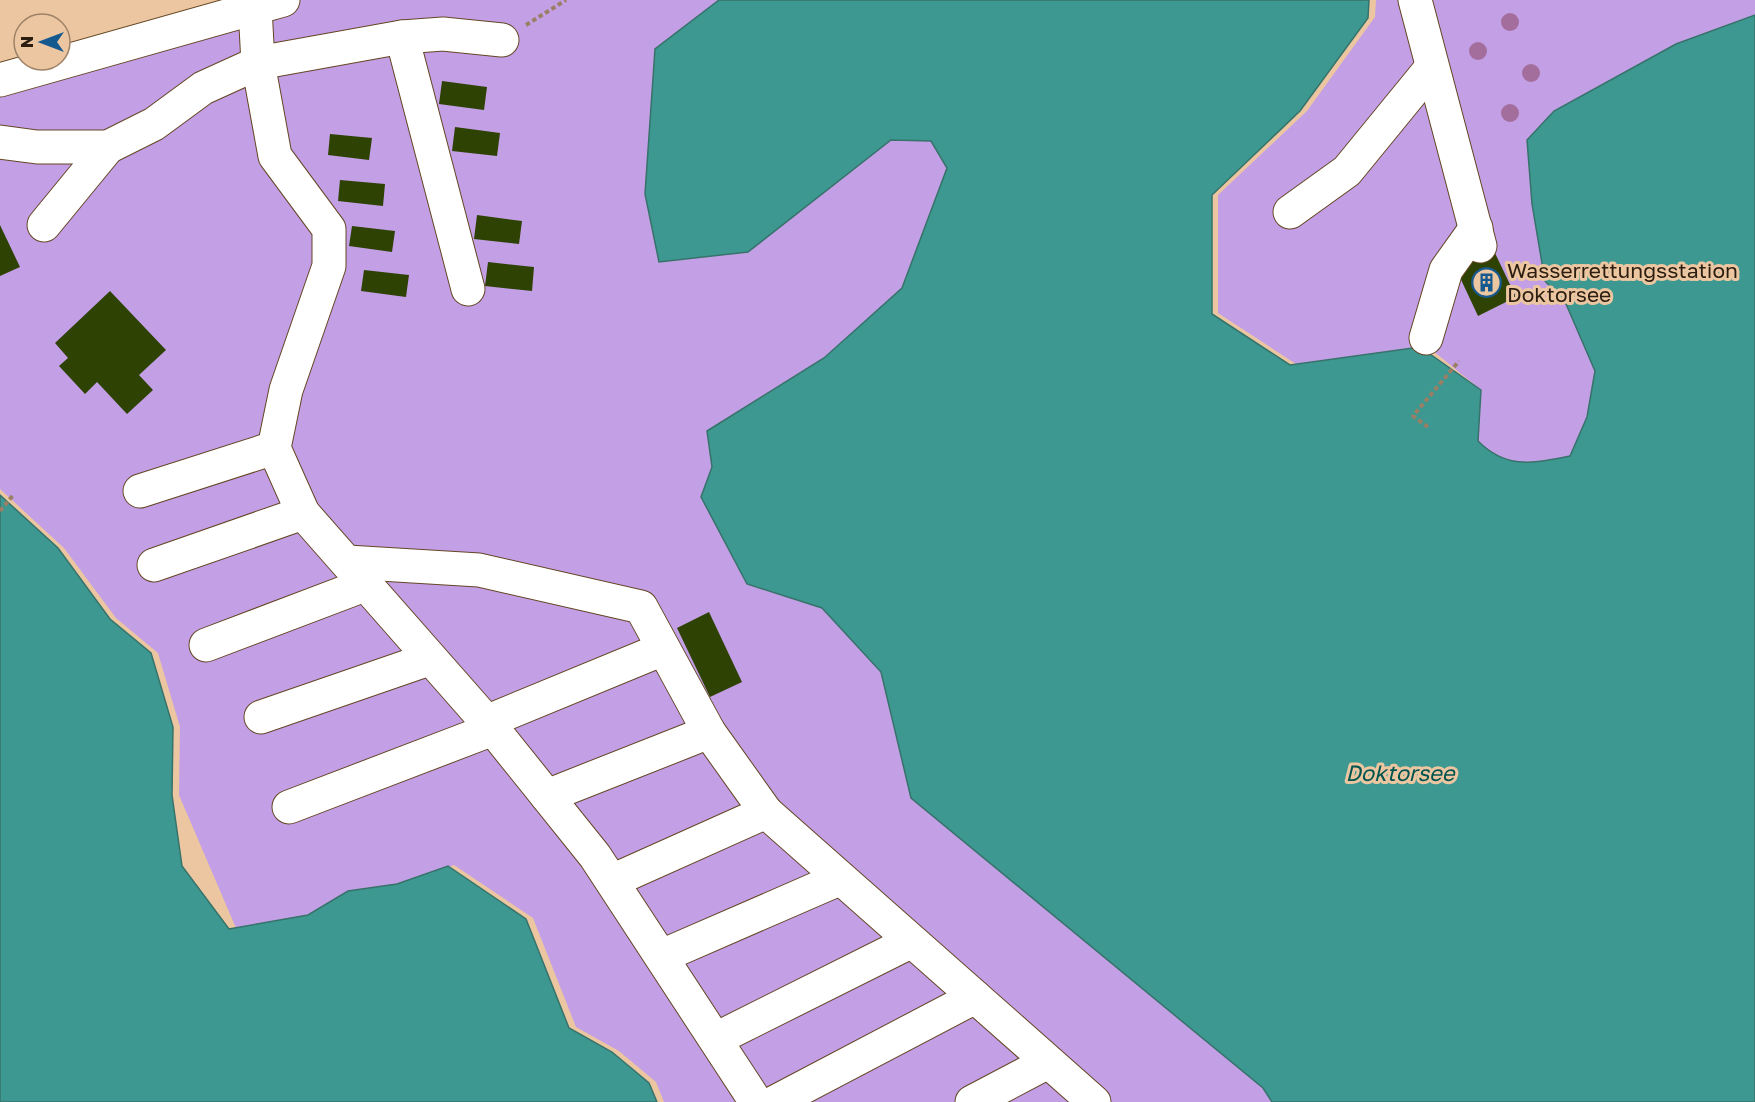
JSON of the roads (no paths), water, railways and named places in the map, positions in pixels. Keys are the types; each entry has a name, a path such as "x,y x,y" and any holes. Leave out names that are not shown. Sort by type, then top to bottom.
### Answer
{"lane":[{"path":"1415,0 1478,237 1446,270 1426,338"},
{"path":"0,80 269,4 258,63 275,156 329,229 329,266 286,390 274,448 303,513 429,659 490,725 547,796 612,881 756,1102"},
{"path":"44,225 108,147 154,124 202,88 258,63 402,37 443,34 502,40"},
{"path":"402,37 468,289"},
{"path":"1290,212 1347,171 1432,67"},
{"path":"0,142 37,147 108,147"},
{"path":"140,491 274,448"},
{"path":"154,565 303,513"},
{"path":"206,645 357,573 478,570 641,607 709,732 766,812 910,942 1094,1102"},
{"path":"289,807 490,725 663,649"},
{"path":"261,717 429,659"},
{"path":"547,796 709,732"},
{"path":"612,881 766,812"},
{"path":"662,956 839,879"},
{"path":"716,1039 910,942"},
{"path":"775,1102 975,997"},
{"path":"972,1102 1048,1062"}],"water":[{"name":"Doktorsee","path":"719,0 1369,0 1368,18 1300,111 1212,195 1212,314 1290,365 1420,347 1481,390 1478,441 1499,457 1521,462 1544,461 1570,456 1587,417 1595,371 1566,304 1545,281 1532,204 1527,140 1554,111 1676,44 1755,15 1755,1102 1272,1102 1263,1088 911,798 881,672 822,608 747,584 701,497 712,467 707,431 824,358 902,288 947,168 931,141 891,140 748,252 659,262 645,194 655,49"},
{"path":"0,495 58,548 110,619 151,653 173,727 172,795 182,866 229,929 308,915 348,891 397,884 448,866 526,919 569,1028 612,1052 649,1083 657,1102 0,1102"}],"place":[{"name":"Wasserrettungsstation Doktorsee","path":"1486,283"}]}
